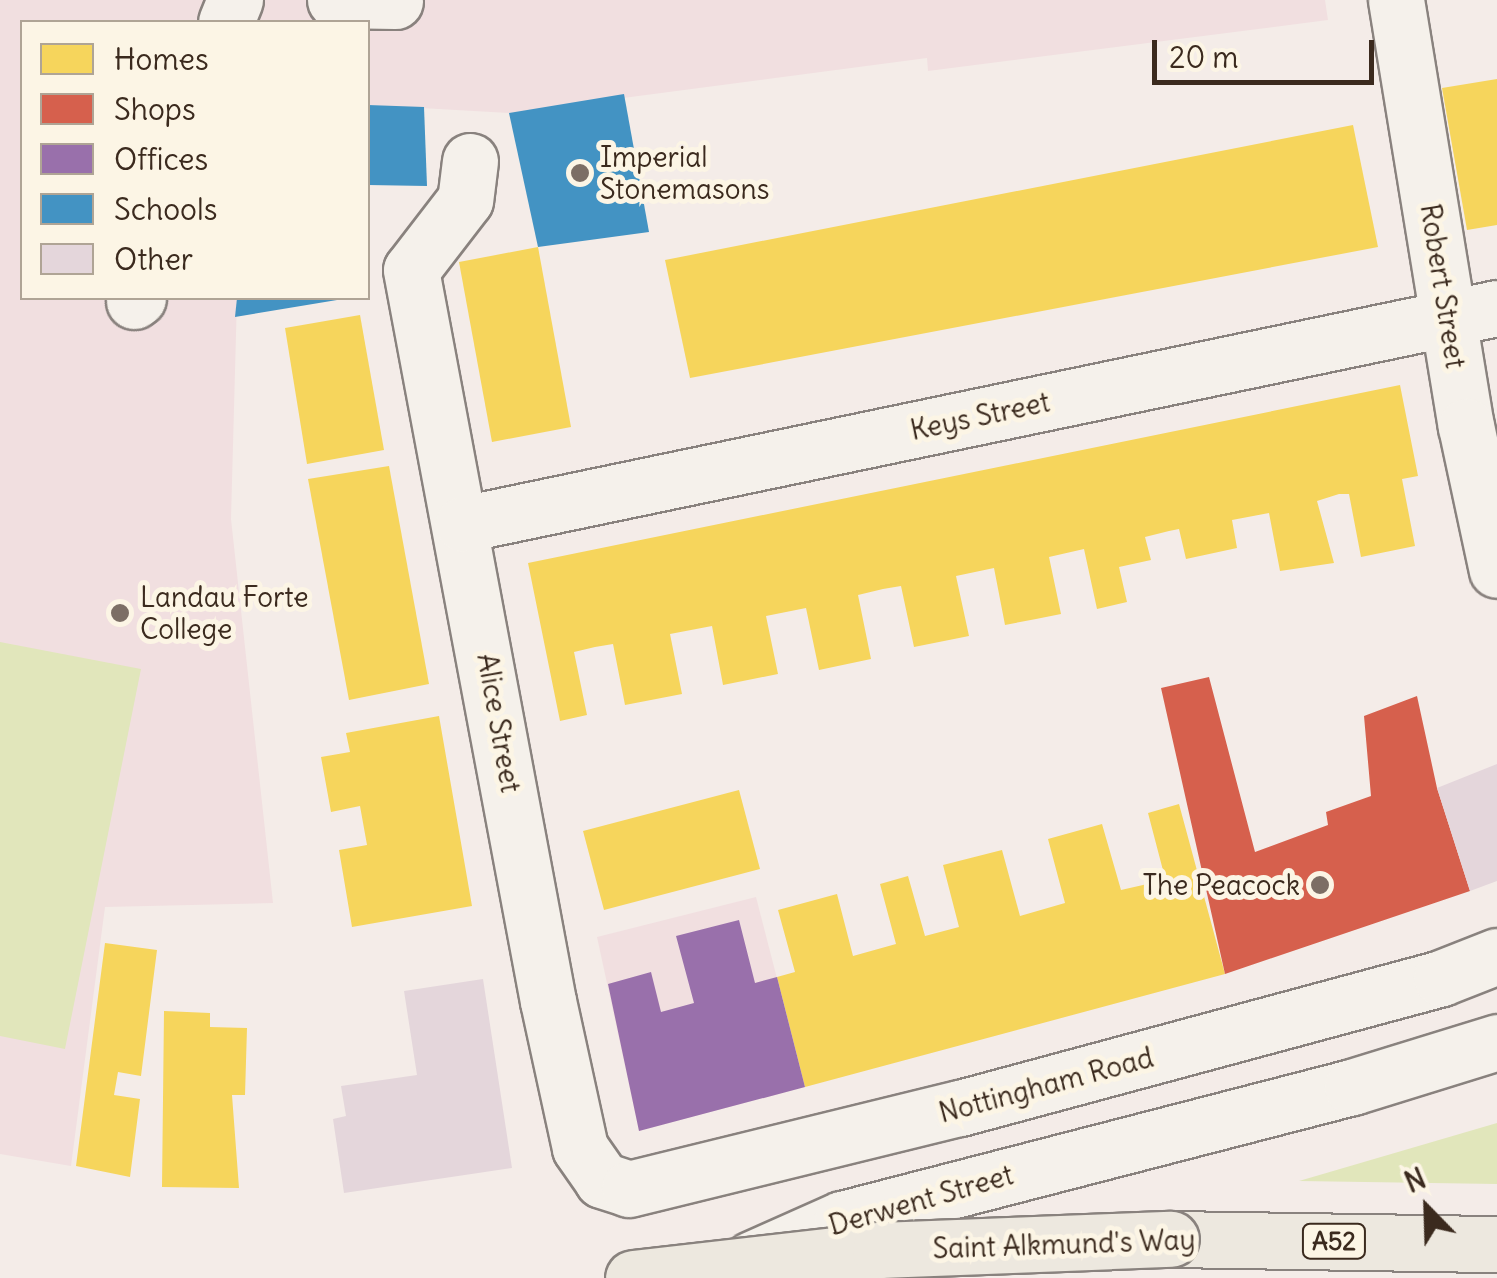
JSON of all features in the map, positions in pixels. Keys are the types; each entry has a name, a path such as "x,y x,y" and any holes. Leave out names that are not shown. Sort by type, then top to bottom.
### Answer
{"main road":[{"name":"Saint Alkmund's Way","path":"633,1278 880,1250 1171,1239 1497,1244"}],"street":[{"path":"335,0 394,1"},
{"name":"Robert Street","path":"1396,0 1473,313 1497,570"},
{"name":"Alice Street","path":"470,161 465,200 412,270 463,524 548,1001 575,1130 593,1173"},
{"name":"Keys Street","path":"463,524 1473,313"},
{"name":"Nottingham Road","path":"593,1173 629,1189 960,1108 1441,978 1497,956"},
{"name":"Derwent Street","path":"712,1278 842,1219 1137,1143 1497,1042"}],"shaded area":[{"name":"Landau Forte College","path":"0,0 1325,0 1328,20 928,71 927,58 509,113 370,105 370,20 20,20 20,300 237,300 231,519 273,903 105,907 71,1166 0,1154"},
{"path":"756,897 805,1087 639,1131 597,937"}],"green space":[{"path":"0,642 141,669 65,1049 0,1036"},
{"path":"1497,1123 1497,1184 1299,1181"}],"building: Homes":[{"path":"1497,79 1497,225 1467,230 1442,88"},
{"path":"1353,125 1378,247 690,378 665,260"},
{"path":"538,247 571,427 492,442 459,262"},
{"path":"360,315 384,450 307,464 285,328"},
{"path":"1400,385 1418,476 1402,479 1415,546 1361,557 1349,494 1339,494 1317,501 1334,563 1280,571 1269,513 1232,520 1237,548 1186,559 1179,529 1169,531 1145,537 1151,560 1119,567 1127,602 1097,609 1084,549 1049,557 1061,614 1005,625 994,568 956,576 969,636 914,647 901,586 883,589 858,595 871,659 819,670 806,608 766,616 778,674 723,685 712,626 670,634 682,694 625,705 613,644 595,647 574,652 587,715 560,721 528,563"},
{"path":"389,466 429,684 349,700 308,479"},
{"path":"439,716 472,906 352,927 339,850 367,845 360,806 331,812 321,757 350,752 346,733"},
{"path":"739,790 760,869 604,910 583,831"},
{"path":"1179,804 1225,974 805,1087 777,977 795,972 778,910 837,894 853,956 896,944 880,884 908,876 925,936 959,927 943,865 1002,850 1020,916 1065,903 1048,839 1102,824 1121,890 1143,885 1165,878 1148,813"},
{"path":"105,943 157,950 141,1076 118,1072 114,1095 140,1099 130,1177 76,1166"},
{"path":"164,1011 210,1013 210,1027 247,1028 245,1095 232,1095 239,1188 162,1187"}],"building: Shops":[{"path":"1209,677 1255,852 1328,825 1326,812 1371,796 1364,716 1417,696 1437,788 1470,891 1225,974 1161,688"}],"building: Offices":[{"path":"739,920 755,983 777,977 805,1087 639,1131 608,984 651,972 661,1012 694,1003 676,936"}],"building: Schools":[{"name":"Imperial Stonemasons","path":"624,94 649,232 538,247 509,113"},
{"path":"370,105 424,107 427,186 370,185"},
{"path":"237,300 337,300 235,317"}],"building: Other":[{"path":"1497,764 1497,881 1470,891 1437,788"},
{"path":"483,979 512,1168 344,1193 333,1119 346,1116 341,1086 417,1075 404,991"}],"place":[{"name":"Imperial Stonemasons","path":"580,173"},
{"name":"Landau Forte College","path":"120,613"},
{"name":"The Peacock","path":"1320,885"}]}
